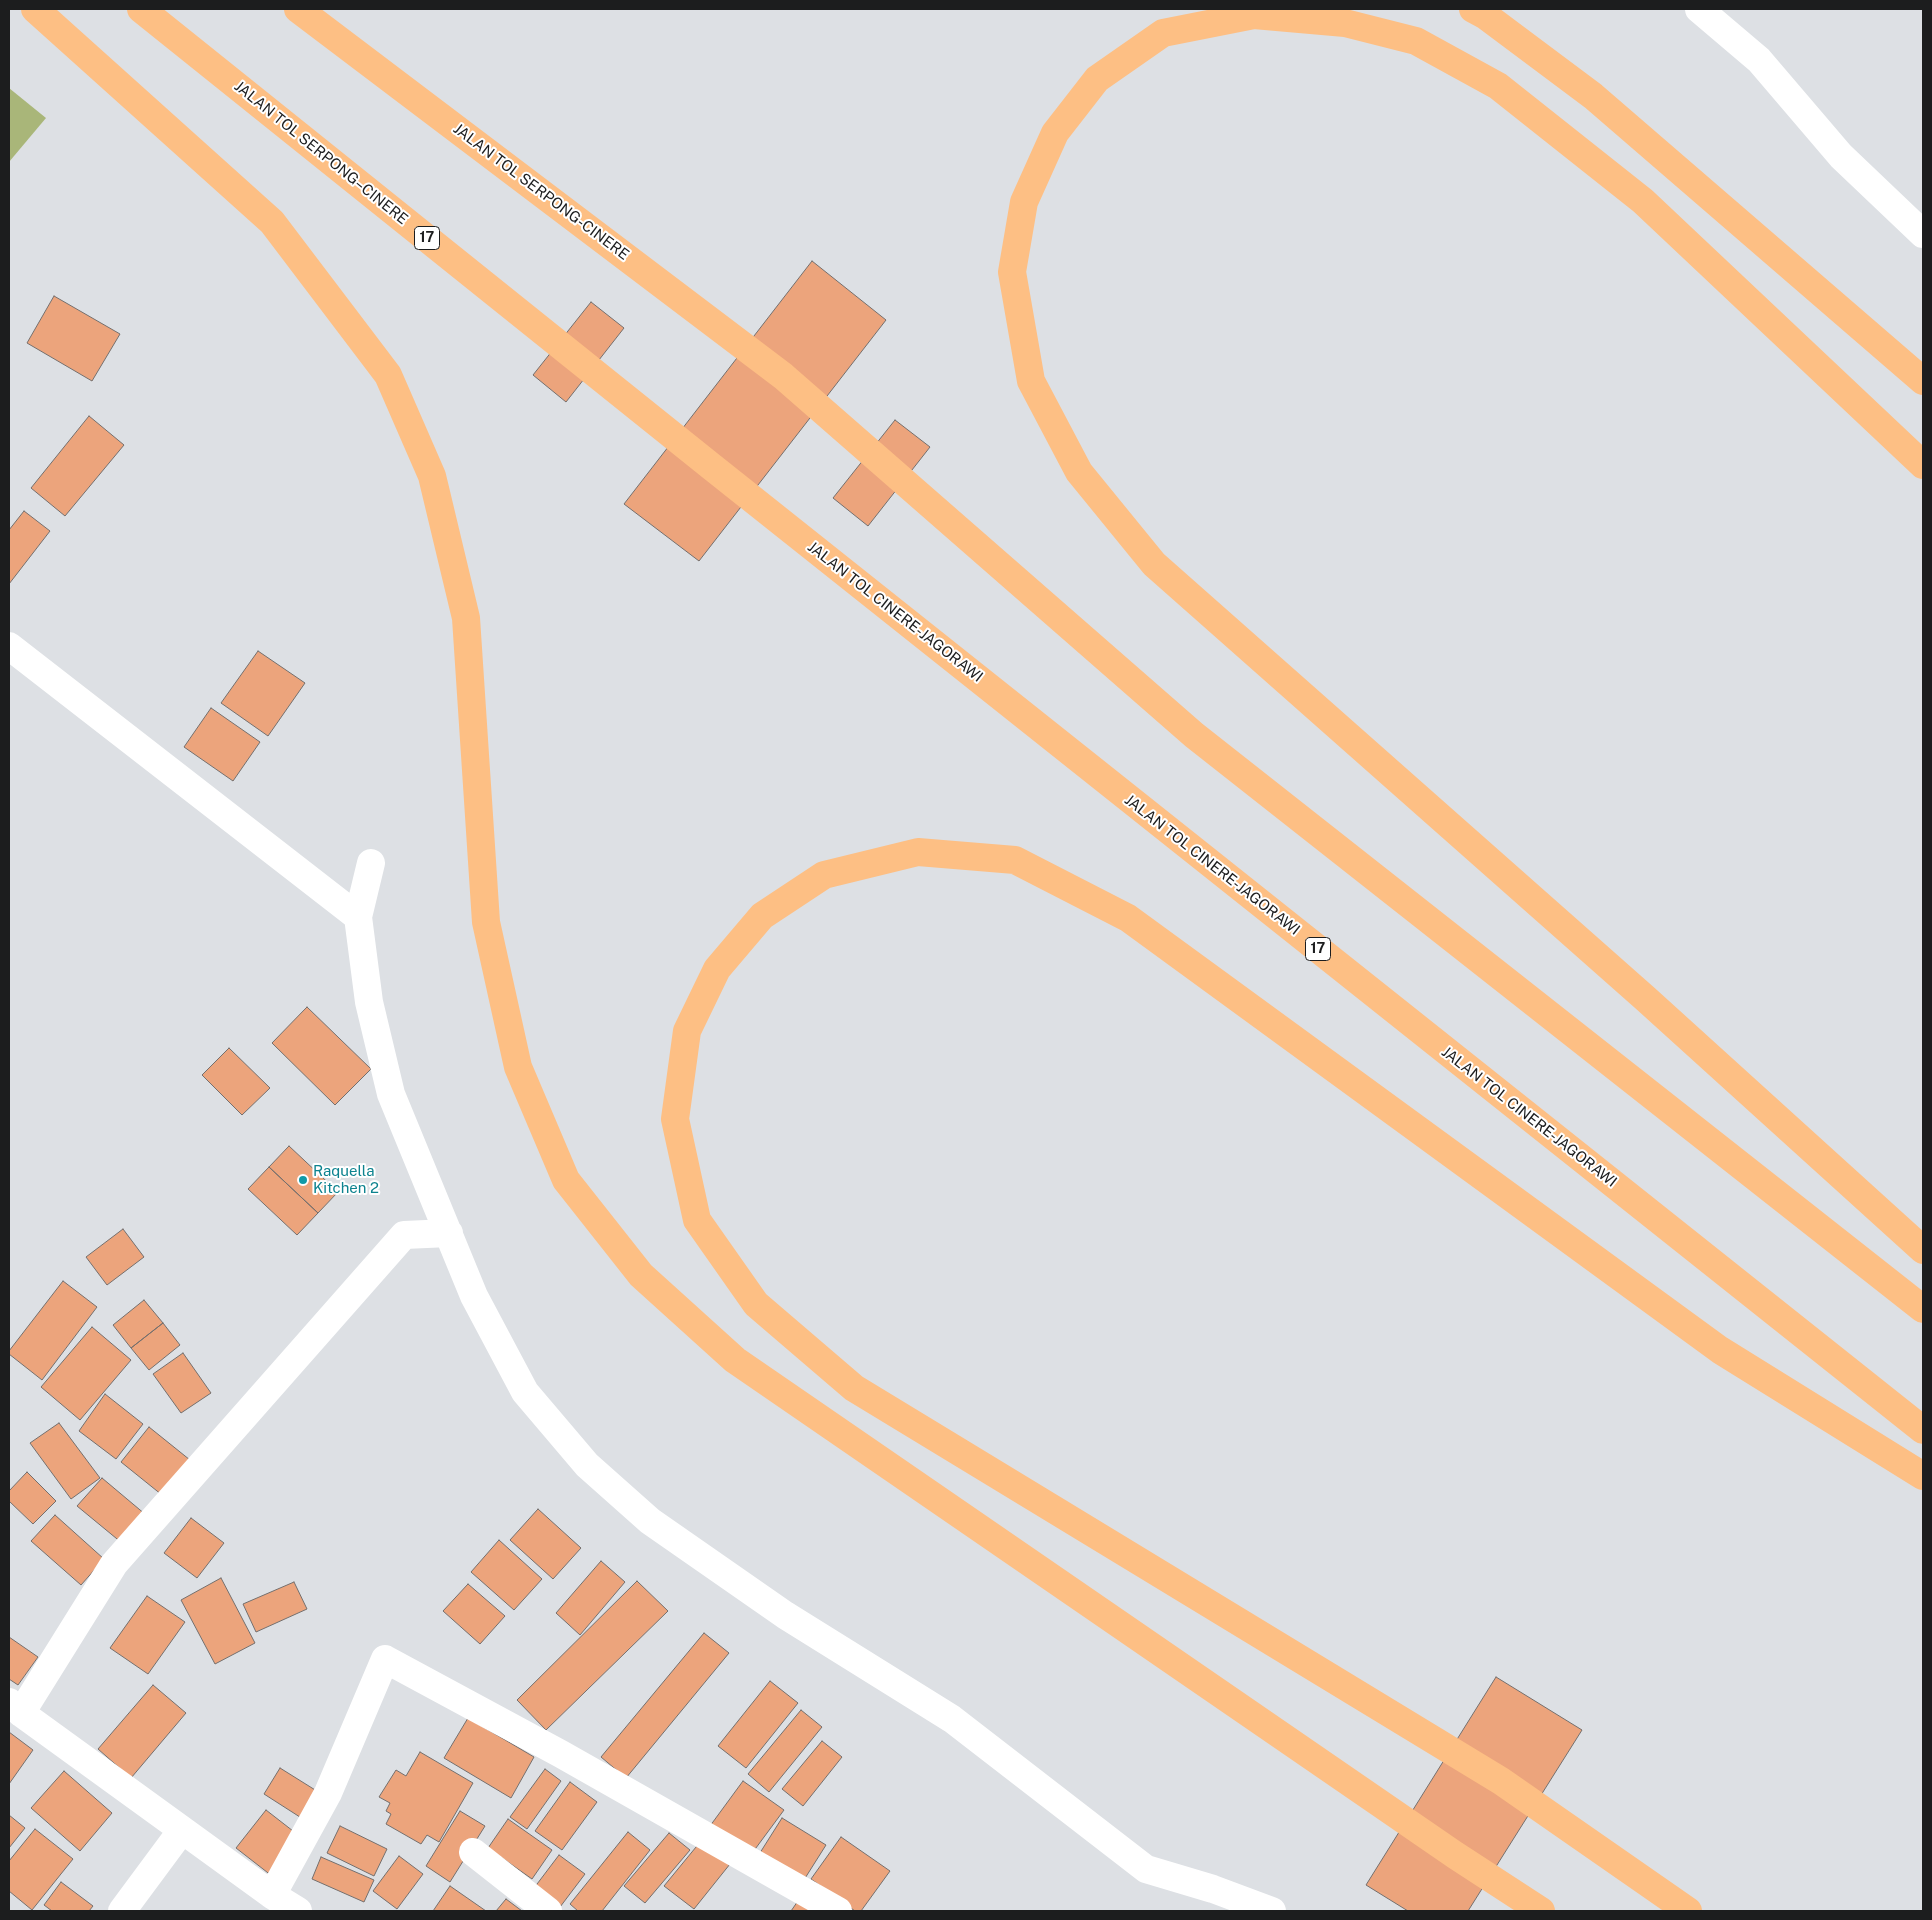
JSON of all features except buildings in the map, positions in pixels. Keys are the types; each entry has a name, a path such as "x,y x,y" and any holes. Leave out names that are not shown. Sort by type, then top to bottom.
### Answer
{"highway":[{"path":"36,9 272,222 388,375 432,476 466,618 486,922 518,1067 566,1180 635,1268 735,1360 1447,1849 1541,1911"},
{"name":"JALAN TOL SERPONG–CINERE","path":"141,9 712,467"},
{"name":"JALAN TOL SERPONG-CINERE","path":"298,9 783,376 1194,735 1923,1309"},
{"path":"1473,9 1486,16 1592,96 1923,380"},
{"path":"1923,465 1643,201 1498,86 1416,41 1345,24 1254,15 1163,32 1097,80 1055,133 1024,202 1012,272 1031,381 1079,472 1154,564 1646,999 1923,1250"},
{"name":"JALAN TOL CINERE-JAGORAWI","path":"712,467 1923,1430"},
{"path":"1688,1911 1501,1781 854,1388 756,1304 697,1220 675,1119 687,1031 717,968 762,916 824,876 918,852 1015,860 1128,918 1720,1350 1923,1476"}],"street":[{"path":"1699,9 1759,60 1841,156 1923,234"},
{"path":"9,646 358,917"},
{"path":"371,863 358,917 369,1002 391,1094 474,1296 526,1392 587,1465 650,1521 785,1615 952,1719 1146,1869 1213,1889 1272,1911"},
{"path":"298,1911 272,1895 15,1708 114,1564 404,1235 448,1233"},
{"path":"272,1895 328,1793 385,1659 561,1754 838,1911"},
{"path":"122,1911 182,1830"},
{"path":"473,1852 548,1911"}],"green space":[{"path":"9,88 46,118 9,162"}],"place":[{"name":"Raquella Kitchen 2","path":"303,1180"}]}
